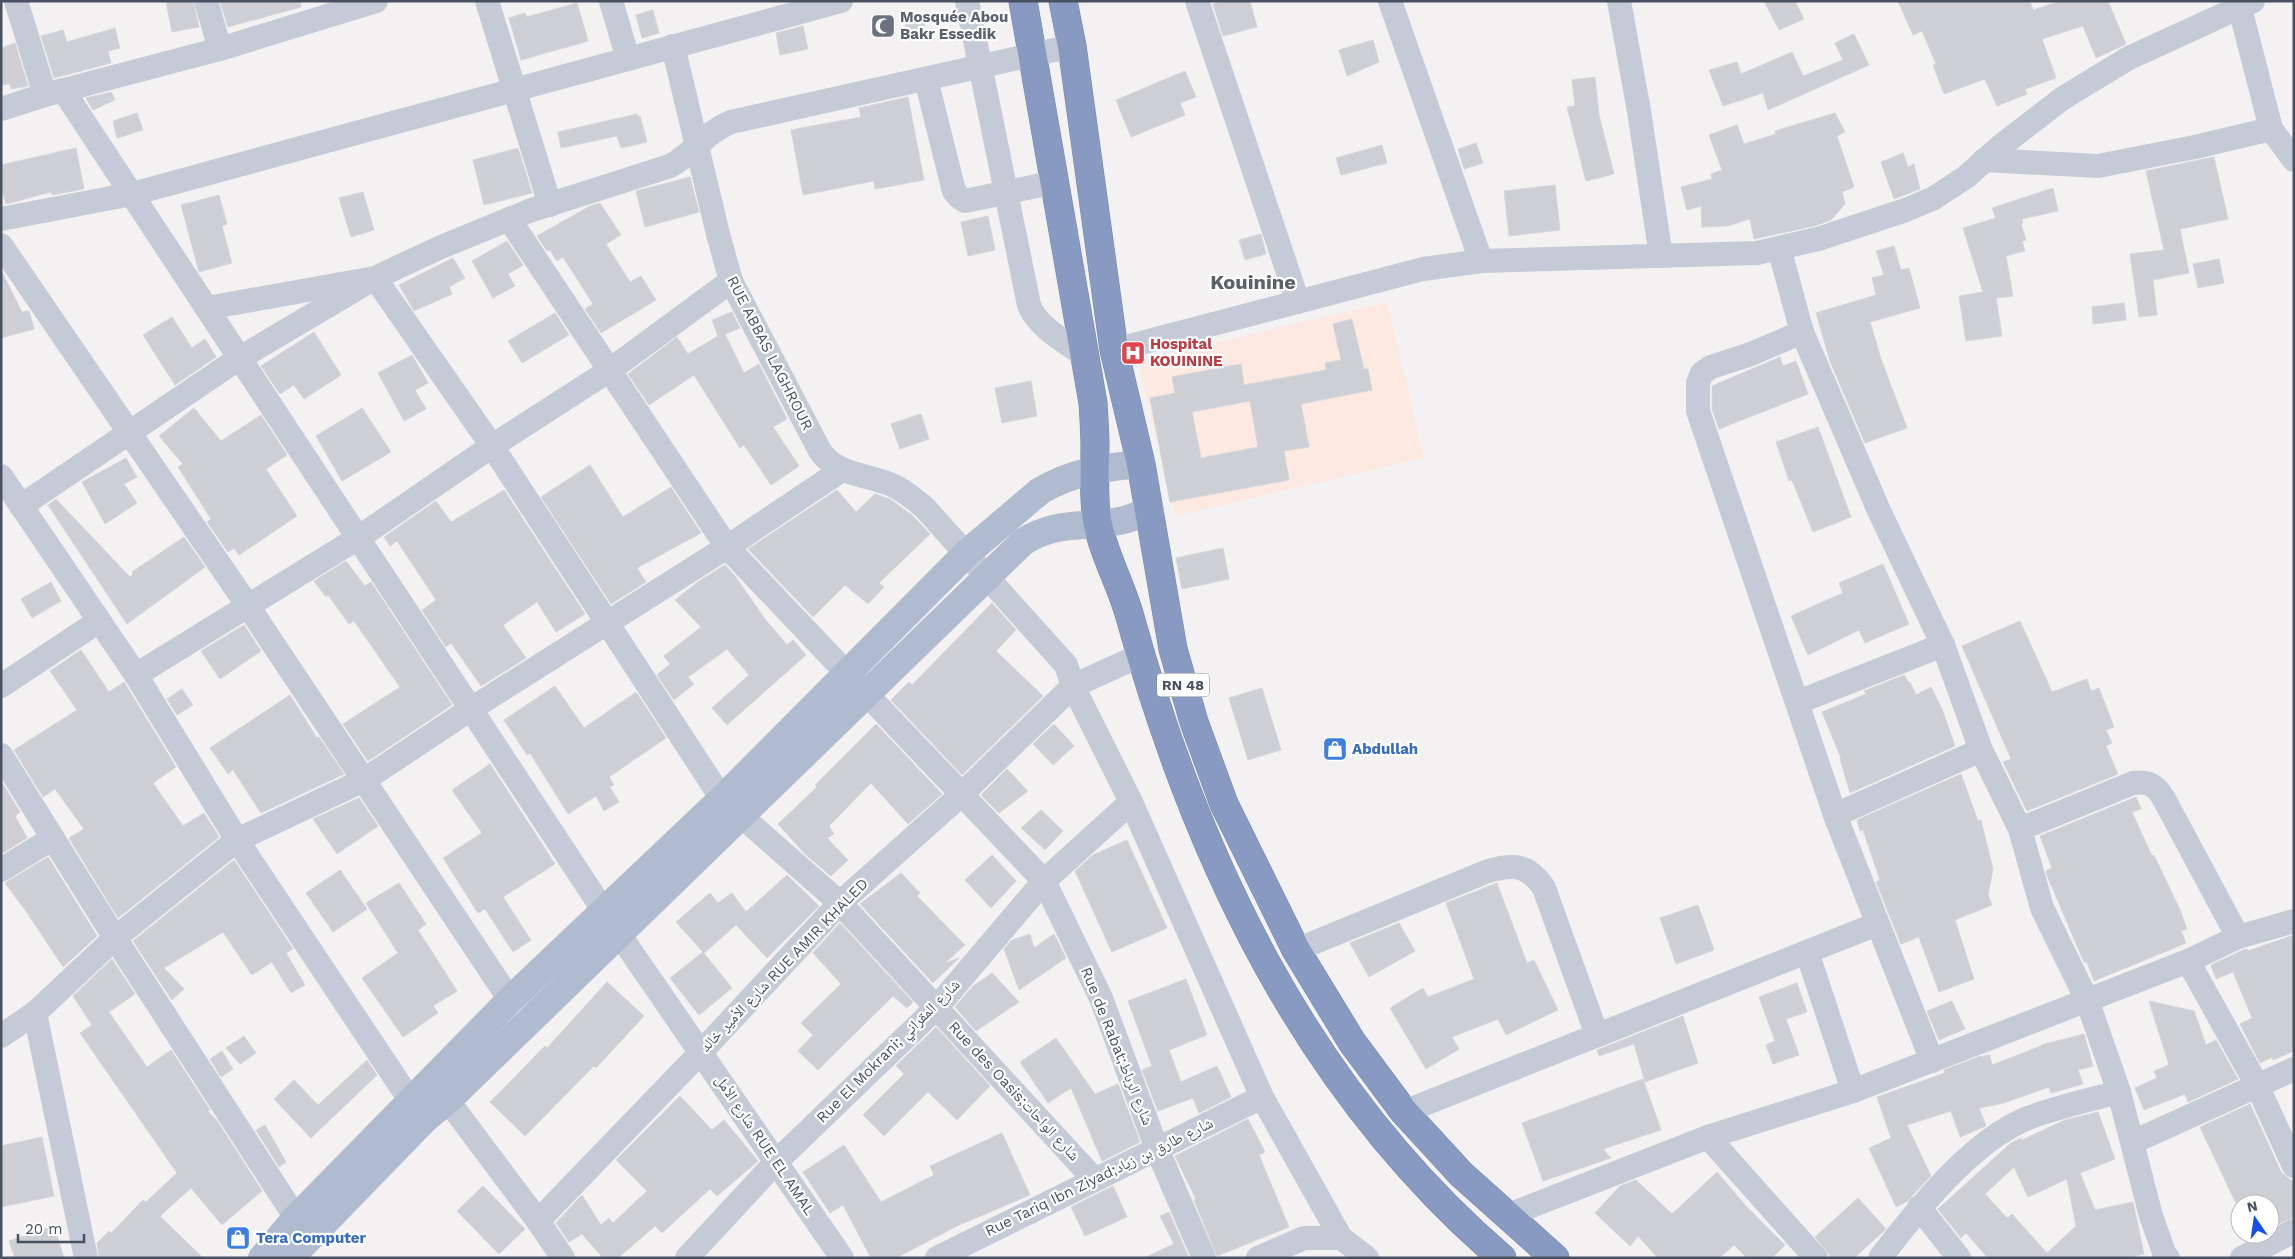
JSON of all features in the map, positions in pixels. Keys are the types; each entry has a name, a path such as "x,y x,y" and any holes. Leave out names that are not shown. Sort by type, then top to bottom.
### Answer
{"highway":[{"name":"RN 48","path":"1023,1 1093,403 1094,501 1098,523 1108,560 1129,616 1139,656 1201,827 1263,960 1326,1063 1371,1123 1424,1184 1502,1258"},
{"name":"RN 48","path":"1064,1 1072,46 1114,350 1141,464 1173,649 1194,722 1224,804 1296,950 1352,1042 1404,1112 1461,1174 1555,1258"}],"main road":[{"path":"262,1258 296,1218 439,1089 619,934 846,673 967,552 1040,491 1070,476 1095,470 1141,464"},
{"path":"439,1089 510,1000 604,911 865,694 1023,542 1034,535 1066,525 1126,520 1150,510"},
{"path":"300,1254 417,1109"}],"street":[{"name":"شارع الأمل RUE EL AMAL","path":"16,1 54,93 132,194 238,359 619,934 702,1051 842,1258"},
{"path":"206,1 220,48"},
{"path":"1,109 220,48 376,1"},
{"path":"487,1 550,204"},
{"path":"611,1 628,59"},
{"path":"1,219 132,194 628,59 805,6 841,1"},
{"path":"967,1 1006,194 1033,313 1042,324 1084,356"},
{"path":"1197,1 1298,302"},
{"path":"1390,1 1480,262"},
{"path":"1619,1 1637,94 1661,256"},
{"path":"1114,350 1423,270 1480,262 1748,254 1818,239 1906,210 1949,189 2063,98 2129,58 2246,5 2271,129 2294,160"},
{"name":"RUE ABBAS LAGHROUR","path":"673,46 731,282 820,451 831,464 842,470 891,485 907,493 924,507 967,552 1066,665 1073,686 1131,802 1262,1097 1340,1238"},
{"path":"21,506 238,359 375,278 441,246 550,204 670,166 684,158 711,132 731,122 1072,46"},
{"path":"926,79 954,191 959,197 965,201 1006,194 1056,182"},
{"path":"1984,160 2098,166 2195,147 2271,129"},
{"name":"Rue de Rabat;شارع الرباط","path":"509,219 727,547 1044,881 1101,998 1157,1149 1204,1258"},
{"path":"1,245 248,606 510,1000"},
{"path":"1779,248 1802,332 1880,513 1943,645 1981,750 2020,829 2042,908 2087,1000 2119,1092 2152,1216 2165,1257"},
{"path":"207,308 375,278"},
{"name":"Rue des Oasis;شارع الواحات","path":"375,278 492,446 731,807 840,903 1094,1178"},
{"path":"136,675 358,538 492,446 610,370 731,282"},
{"path":"1802,332 1750,354 1711,367 1702,374 1698,383 1697,397 1702,421 1835,815 1932,1061"},
{"path":"1,1036 35,1012 115,938 237,840 364,780 471,709 727,547 842,470"},
{"path":"1,476 136,675 237,840 417,1109"},
{"path":"1,686 99,621"},
{"path":"1798,702 1943,645"},
{"name":"شارع الأمير خالد RUE AMIR KHALED","path":"538,1221 702,1051 840,903 961,795 1073,686 1139,656"},
{"path":"1835,815 1981,750"},
{"path":"1,755 115,938 296,1218"},
{"path":"2020,829 2133,783 2142,782 2153,785 2164,799 2238,937"},
{"name":"Rue El Mokrani; شارع المقراني","path":"687,1258 777,1161 937,1007 1044,881 1131,802"},
{"path":"1,870 53,838"},
{"path":"1296,950 1488,871 1520,867 1533,873 1544,888 1597,1035"},
{"path":"1506,1216 1708,1136 1853,1091 1932,1061 2188,962 2238,937 2294,921"},
{"path":"1404,1112 1877,924"},
{"path":"1807,952 1853,1091"},
{"path":"2188,962 2257,1084 2294,1166"},
{"path":"35,1012 86,1258"},
{"path":"2133,1142 2257,1084 2294,1069"},
{"path":"439,1089 538,1221 563,1258"},
{"path":"1880,1258 1919,1207 1990,1138 2028,1118 2119,1092"},
{"name":"Rue Tariq Ibn Ziyad;شارع طارق بن زياد","path":"937,1258 1094,1178 1262,1097"},
{"path":"1708,1136 1816,1258"},
{"path":"1919,1207 1959,1258"},
{"path":"2242,1258 2294,1231"},
{"path":"1304,1238 1318,1258"},
{"path":"1258,1258 1304,1238 1340,1238 1366,1258"}],"shaded area":[{"path":"1387,302 1424,458 1175,516 1138,361"}],"building":[{"path":"166,1 193,1 199,27 172,32"},
{"path":"220,1 300,1 301,7 228,27"},
{"path":"1224,1 1250,1 1257,27 1223,36 1213,4"},
{"path":"1764,1 1795,1 1804,19 1779,30"},
{"path":"1898,1 2030,1 2033,10 2060,1 2108,1 2126,44 2096,58 2083,26 2042,39 2056,78 2025,89 2027,94 1997,106 1985,79 1944,94 1933,65 1936,64 1922,31 1913,35"},
{"path":"577,3 588,41 521,60 509,18 525,13 527,17"},
{"path":"653,10 659,33 642,38 636,15"},
{"path":"924,18 925,39 906,40 905,19"},
{"path":"803,26 808,49 780,55 776,33"},
{"path":"115,28 120,48 108,51 111,63 54,78 41,36 63,30 67,42"},
{"path":"1854,34 1869,65 1768,110 1763,93 1723,106 1709,70 1737,62 1741,74 1792,52 1803,76 1843,60 1835,43"},
{"path":"1373,40 1379,62 1347,76 1339,50"},
{"path":"15,43 28,86 11,89 10,84 1,85 1,48"},
{"path":"1185,71 1196,97 1180,103 1185,115 1131,137 1116,100"},
{"path":"1595,77 1599,115 1614,174 1586,181 1567,107 1575,106 1572,80"},
{"path":"111,92 115,100 93,110 86,98"},
{"path":"908,97 924,180 875,189 874,181 803,195 791,130 861,117 859,108"},
{"path":"137,113 143,130 117,138 113,121"},
{"path":"1835,113 1845,132 1837,136 1854,187 1842,192 1845,204 1831,220 1814,226 1754,239 1750,219 1727,226 1702,227 1701,206 1687,210 1681,187 1712,179 1711,174 1722,170 1709,135 1737,125 1744,144 1776,134 1775,131"},
{"path":"637,114 638,117 640,116 647,142 621,148 617,136 561,148 558,132"},
{"path":"1476,143 1483,163 1464,169 1458,149"},
{"path":"1382,145 1387,163 1341,175 1336,158"},
{"path":"76,148 84,189 52,195 51,192 6,204 1,187 1,165"},
{"path":"518,148 532,193 484,205 473,160"},
{"path":"1903,153 1908,167 1914,164 1920,189 1894,199 1881,162"},
{"path":"2214,157 2228,219 2180,229 2189,273 2153,280 2157,315 2139,317 2130,254 2164,250 2146,171"},
{"path":"690,177 699,212 645,227 636,191"},
{"path":"1555,185 1560,230 1509,236 1504,191"},
{"path":"2053,188 2058,211 2022,219 2023,223 2021,224 2026,240 2022,241 2025,251 2006,256 2013,296 1996,298 2002,336 1966,341 1959,296 1983,292 1963,228 1996,218 1992,208"},
{"path":"363,192 374,230 351,237 339,198"},
{"path":"219,195 227,224 222,226 232,263 199,272 181,205"},
{"path":"600,203 621,235 606,244 630,282 641,276 656,300 601,333 585,309 593,304 563,257 557,261 550,250 547,251 537,236 590,206"},
{"path":"988,216 995,250 968,256 961,222"},
{"path":"1261,234 1266,254 1245,260 1239,240"},
{"path":"507,241 523,265 508,274 515,286 493,298 472,261"},
{"path":"1894,246 1901,270 1909,268 1920,308 1870,322 1881,359 1907,428 1865,443 1830,361 1816,313 1876,295 1872,278 1884,275 1876,251"},
{"path":"453,258 465,278 449,287 452,294 414,311 399,285"},
{"path":"2219,259 2224,283 2198,288 2193,264"},
{"path":"1,270 22,312 29,311 34,329 1,338"},
{"path":"2124,303 2126,320 2093,324 2092,307"},
{"path":"732,312 740,328 725,334 744,373 759,364 787,419 773,427 799,466 771,485 744,445 740,448 694,375 649,405 628,374 677,337 688,354 718,336 712,320"},
{"path":"555,313 569,335 522,363 508,341"},
{"path":"172,317 192,348 205,339 216,357 175,385 143,335"},
{"path":"1352,319 1364,369 1368,369 1372,390 1301,404 1309,447 1284,451 1289,480 1170,502 1150,398 1175,393 1172,377 1241,364 1244,385 1326,370 1325,363 1341,360 1333,324","holes":["1250,401 1258,447 1201,458 1192,412"]},
{"path":"314,332 341,375 304,399 294,385 280,394 261,366"},
{"path":"412,355 428,383 415,390 426,409 404,421 378,373"},
{"path":"1780,357 1783,366 1796,361 1808,394 1719,429 1712,409 1712,386"},
{"path":"1031,381 1037,416 1002,423 995,388"},
{"path":"194,408 221,441 261,415 287,455 266,469 297,516 239,555 234,548 228,552 207,522 211,519 178,467 183,464 159,436"},
{"path":"362,408 391,452 342,481 316,436"},
{"path":"921,414 929,439 900,449 891,424"},
{"path":"1818,427 1851,517 1813,532 1792,480 1789,481 1776,442"},
{"path":"126,458 137,477 124,484 137,503 105,524 82,482"},
{"path":"590,465 623,517 671,487 701,533 637,568 646,582 611,604 541,497"},
{"path":"504,490 585,614 556,632 537,602 503,625 526,658 481,686 451,643 446,647 422,610 436,600 397,541 390,546 384,537 436,501 451,522"},
{"path":"837,490 856,512 875,494 890,499 912,515 930,534 879,583 884,587 868,604 845,585 813,617 748,549"},
{"path":"56,499 130,577 133,574 132,572 184,537 205,567 127,624 48,505"},
{"path":"1223,548 1229,579 1182,589 1176,558"},
{"path":"346,561 365,586 371,582 452,705 368,761 343,724 400,687 354,621 349,624 328,595 326,597 314,581"},
{"path":"1883,564 1909,624 1865,643 1859,630 1808,655 1791,616 1843,593 1839,583"},
{"path":"725,565 787,645 793,640 806,655 727,725 712,708 749,675 727,649 688,677 694,684 674,700 657,675 670,664 664,656 701,627 675,600 699,581"},
{"path":"51,582 61,601 32,618 21,599"},
{"path":"992,603 1016,630 996,651 1043,696 962,775 891,700 909,682 912,685"},
{"path":"2020,621 2052,692 2087,679 2091,691 2099,688 2114,727 2106,730 2112,743 2106,746 2118,774 2027,811 2003,762 2011,759 1962,646"},
{"path":"244,625 261,651 220,679 201,651"},
{"path":"81,650 109,692 124,682 176,767 153,783 183,826 204,813 219,837 118,918 69,838 84,829 55,789 43,797 14,750 77,710 50,671"},
{"path":"1904,675 1910,682 1916,695 1931,687 1942,709 1955,746 1850,793 1841,758 1822,712 1866,694 1864,691"},
{"path":"555,686 584,728 636,692 666,738 609,777 614,785 610,787 619,802 604,811 596,796 568,814 530,753 527,755 504,720"},
{"path":"1262,688 1281,750 1248,760 1229,698"},
{"path":"182,689 193,705 177,715 167,699"},
{"path":"290,695 317,738 319,737 344,774 261,813 233,770 228,774 210,748"},
{"path":"876,724 942,794 908,824 871,783 829,826 834,834 827,838 848,860 831,876 806,855 778,824 817,787 815,785"},
{"path":"1054,724 1074,746 1053,765 1033,744"},
{"path":"490,764 555,864 503,897 531,940 513,952 485,909 478,913 443,858 482,833 452,790"},
{"path":"1007,769 1028,791 999,813 981,795"},
{"path":"1961,774 1978,821 1981,820 1993,869 1988,895 1992,905 1955,920 1974,979 1939,992 1919,937 1901,944 1876,882 1880,880 1863,830 1860,831 1857,820"},
{"path":"1,781 20,812 15,816 27,838 1,854"},
{"path":"2136,797 2141,809 2132,812 2180,910 2187,929 2181,931 2186,943 2094,981 2046,873 2046,871 2052,868 2040,836"},
{"path":"359,798 378,826 337,854 313,819"},
{"path":"1041,810 1063,831 1045,850 1021,828"},
{"path":"1127,840 1167,928 1112,952 1075,871 1093,855"},
{"path":"992,855 1016,881 991,908 965,880"},
{"path":"48,857 97,936 63,967 5,883"},
{"path":"234,860 293,949 286,953 305,985 291,993 272,962 252,975 223,932 164,968 184,989 172,1000 133,941"},
{"path":"340,870 367,909 333,932 306,893"},
{"path":"901,873 920,893 917,896 965,945 945,963 959,958 933,983 860,904"},
{"path":"787,875 819,906 767,958 736,925 704,953 676,922 710,893 718,903 732,893 746,912"},
{"path":"399,883 426,924 418,930 457,991 433,1006 438,1013 403,1037 362,978 398,953 366,903"},
{"path":"1497,883 1527,963 1534,960 1558,1010 1506,1035 1498,1019 1452,1037 1459,1049 1426,1069 1390,1008 1423,988 1428,997 1474,979 1446,903"},
{"path":"1698,905 1714,950 1676,964 1660,918"},
{"path":"840,923 913,1002 907,1008 893,996 818,1070 798,1051 813,1035 801,1023 841,984 813,953"},
{"path":"1399,923 1415,951 1369,977 1350,943"},
{"path":"1030,934 1034,948 1054,934 1066,958 1019,990 1004,949 1012,940"},
{"path":"2294,935 2294,1051 2273,1060 2272,1057 2260,1063 2240,1024 2252,1018 2233,972 2216,979 2211,965 2243,950 2247,949 2248,951"},
{"path":"703,952 732,988 699,1015 670,978"},
{"path":"112,959 135,994 109,1012 147,1067 171,1050 210,1110 208,1111 218,1122 262,1191 222,1225 191,1188 160,1216 203,1258 99,1258 97,1243 109,1231 111,1233 143,1200 146,1202 177,1173 80,1033 92,1025 73,996"},
{"path":"992,973 1019,1002 976,1031 955,1007 972,987"},
{"path":"1186,979 1207,1035 1169,1050 1181,1082 1217,1066 1231,1097 1199,1113 1193,1098 1158,1111 1142,1070 1152,1066 1128,1001"},
{"path":"607,982 644,1016 596,1068 594,1066 525,1136 490,1102 545,1046 547,1048"},
{"path":"1797,983 1807,1012 1786,1019 1799,1055 1773,1064 1766,1045 1775,1041 1759,997"},
{"path":"1952,1001 1965,1029 1939,1040 1927,1011"},
{"path":"2149,1001 2194,1011 2206,1045 2216,1040 2238,1079 2188,1102 2185,1094 2144,1110 2135,1088 2157,1078 2154,1071 2169,1065"},
{"path":"1683,1016 1698,1063 1645,1082 1634,1044 1599,1056 1597,1050"},
{"path":"936,1027 990,1086 957,1120 928,1092 884,1136 863,1115 904,1074 896,1066"},
{"path":"2084,1034 2093,1066 2078,1070 2083,1084 2051,1093 2049,1087 2004,1103 1979,1108 1986,1126 1960,1137 1951,1111 1907,1125 1931,1176 1906,1202 1896,1207 1869,1148 1891,1138 1877,1097 1945,1073 1944,1070 1978,1057 1990,1055 1992,1065 2041,1045"},
{"path":"244,1036 256,1053 240,1064 226,1048"},
{"path":"1056,1038 1095,1094 1118,1084 1140,1142 1102,1161 1071,1088 1048,1103 1020,1062"},
{"path":"222,1051 233,1069 221,1077 210,1059"},
{"path":"367,1060 377,1075 311,1138 274,1099 294,1080 318,1105"},
{"path":"1643,1079 1661,1130 1603,1149 1611,1158 1543,1181 1522,1123"},
{"path":"680,1096 712,1130 724,1120 758,1161 717,1196 710,1189 662,1233 655,1226 618,1258 603,1258 582,1234 569,1242 556,1223 582,1195 601,1225 609,1218 613,1223 647,1191 616,1160"},
{"path":"2250,1104 2281,1172 2294,1183 2294,1217 2280,1223 2280,1194 2232,1194 2200,1127"},
{"path":"2098,1112 2115,1159 2080,1173 2095,1210 2133,1202 2144,1254 2127,1258 1988,1258 1966,1233 1961,1238 1938,1209 2011,1143 2021,1138 2022,1140 2065,1120","holes":["2014,1167 2028,1197 2067,1179 2076,1226 2047,1253 2012,1214 2007,1218 1985,1194"]},
{"path":"1248,1119 1265,1152 1259,1155 1289,1227 1217,1256 1194,1200 1196,1199 1175,1156"},
{"path":"265,1125 286,1162 279,1167 256,1130"},
{"path":"1002,1133 1030,1195 957,1226 896,1258 871,1258 843,1205 830,1213 803,1172 844,1145 881,1202 934,1175 930,1166"},
{"path":"42,1137 54,1196 1,1207 1,1146"},
{"path":"1717,1172 1745,1205 1785,1245 1772,1258 1747,1258 1734,1245 1719,1258 1658,1258 1638,1236 1630,1246 1595,1213 1620,1186 1636,1180 1672,1214"},
{"path":"483,1186 525,1229 499,1254 457,1211"},
{"path":"1113,1186 1127,1217 1085,1236 1071,1207"},
{"path":"1858,1198 1886,1229 1854,1258 1832,1258 1815,1237"},
{"path":"1169,1212 1189,1258 1144,1258 1174,1244 1160,1216"},
{"path":"54,1226 64,1258 15,1258 9,1241"}],"place":[{"name":"Mosquée Abou Bakr Essedik","path":"883,26"},
{"name":"Hospital KOUININE","path":"1133,353"},
{"name":"Abdullah","path":"1335,749"},
{"name":"Tera Computer","path":"238,1238"}],"district":[{"name":"Kouinine","path":"1253,282"}]}
